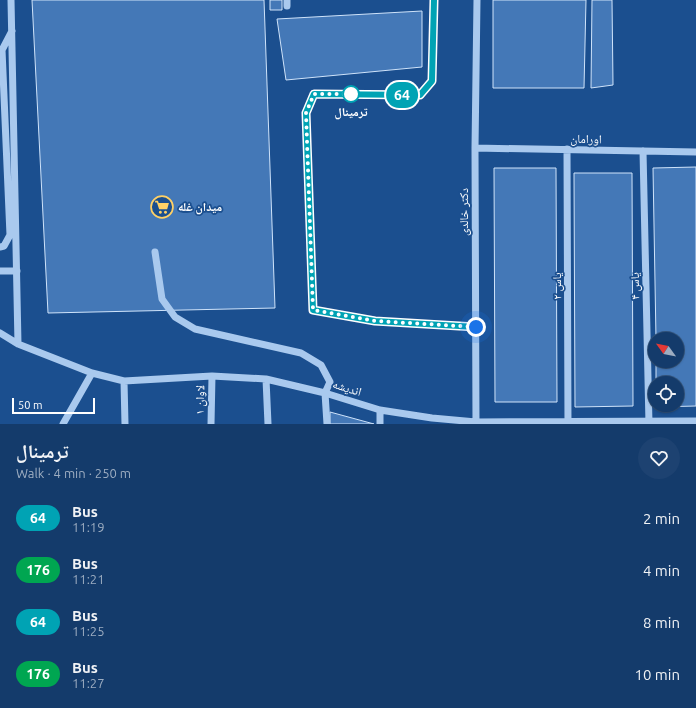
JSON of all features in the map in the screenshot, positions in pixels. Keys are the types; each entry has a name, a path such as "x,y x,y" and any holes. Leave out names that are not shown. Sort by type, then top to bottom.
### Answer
{"street":[{"path":"11,0 18,344"},
{"path":"434,0 432,81 420,95 314,94 306,113 313,310 375,321 476,327"},
{"name":"دکتر خالدی","path":"476,423 475,148 477,0"},
{"path":"0,247 4,246 10,235 2,50 12,31"},
{"name":"اورامان","path":"475,148 696,152"},
{"name":"یاس ۲","path":"567,149 568,423"},
{"name":"یاس ۴","path":"643,151 649,422"},
{"path":"155,252 162,299 175,317 195,329 301,353 321,365 330,382 325,393 328,424"},
{"path":"0,271 17,271"},
{"name":"اندیشه","path":"0,333 18,344 92,373 124,381 212,376 266,379 325,393 380,410 476,423 696,421"},
{"path":"63,424 92,373"},
{"name":"لاوان ۱","path":"211,424 212,376"},
{"path":"266,379 268,424"},
{"path":"124,381 124,424"},
{"path":"380,410 380,424"}],"building":[{"path":"32,0 264,0 275,308 48,313"},
{"path":"270,0 282,0 282,10 270,10"},
{"path":"493,0 586,0 584,88 493,88"},
{"path":"592,0 612,0 613,85 591,88"},
{"name":"ترمینال","path":"422,11 422,67 286,80 277,19"},
{"path":"696,167 696,406 684,406 684,376 656,376 656,368 684,368 684,332 656,332 653,168"},
{"path":"494,168 556,168 557,402 495,402"},
{"path":"574,173 632,173 633,406 575,407"},
{"path":"330,412 374,424 330,424"}],"bus line":[{"name":"64","path":"434,0 432,81 420,95 314,94 306,113 313,310 375,321 476,327"}],"place":[{"name":"ترمینال","path":"351,94"},
{"name":"میدان غله","path":"162,207"}],"route":[{"path":"351,94 314,94 306,113 313,310 375,321 476,327"}]}
